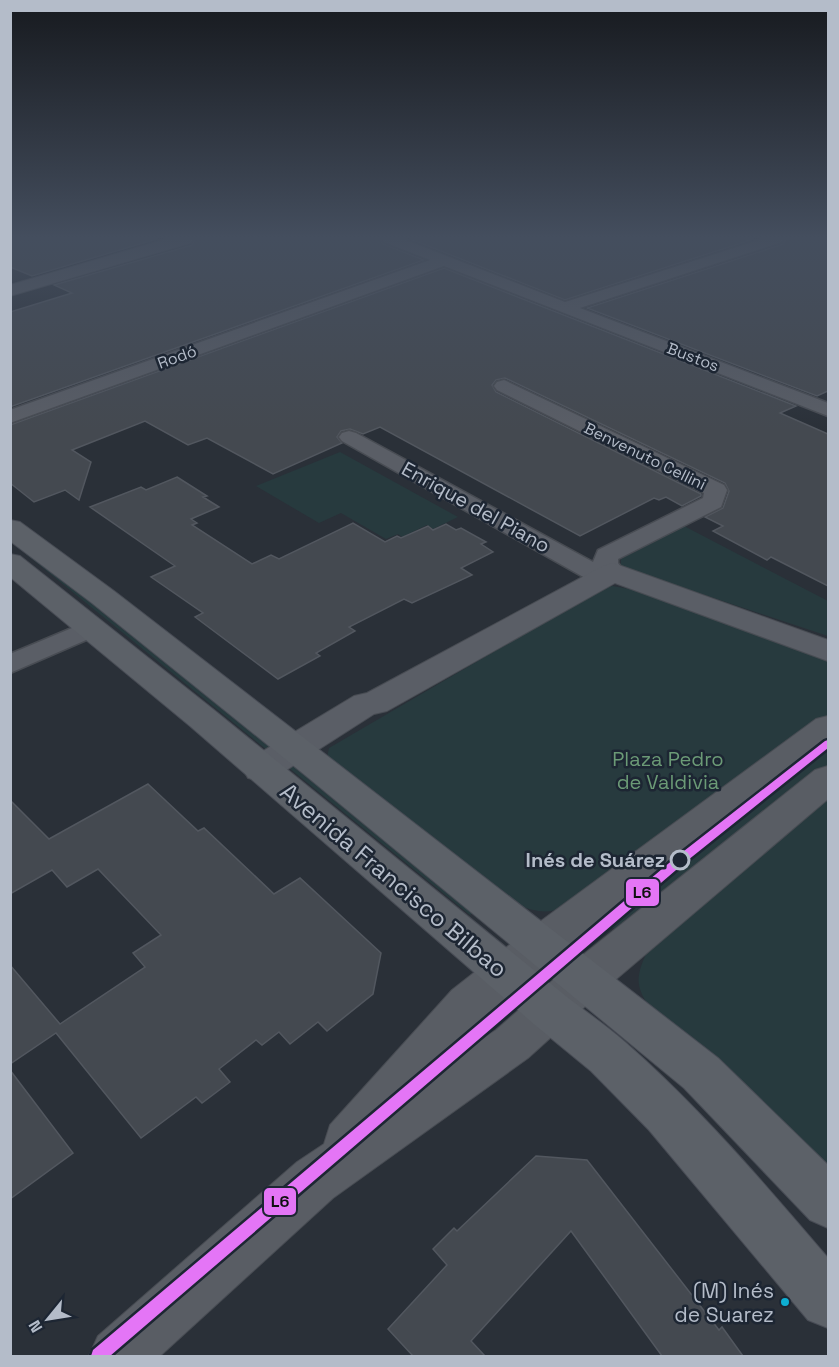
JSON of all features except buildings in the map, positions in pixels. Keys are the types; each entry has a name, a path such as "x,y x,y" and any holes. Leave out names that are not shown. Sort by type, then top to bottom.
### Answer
{"main road":[{"name":"Avenida Francisco Bilbao","path":"10,528 103,597 541,944 568,995 607,1055 735,1191 828,1300"},
{"name":"Avenida Francisco Bilbao","path":"10,562 261,768 505,973 568,995 701,1074 795,1166 828,1202"},
{"path":"315,1180 468,1004 541,944 828,728"},
{"path":"118,1356 315,1180 512,1044 828,779"}],"street":[{"name":"Rodó","path":"10,417 326,303"},
{"name":"Bustos","path":"555,303 828,410"},
{"path":"566,307 579,303"},
{"name":"Benvenuto Cellini","path":"504,386 716,490 713,502 608,555 605,564 608,575"},
{"name":"Enrique del Piano","path":"349,437 608,575"},
{"path":"261,768 366,704 375,703 608,575 828,651"},
{"path":"10,665 91,628"},
{"path":"735,1191 828,1267"}],"green space":[{"path":"340,452 458,517 433,529 427,525 402,537 398,534 386,539 341,513 319,523 256,486"},
{"path":"684,526 828,601 828,636 621,567 621,559"},
{"path":"10,537 92,600 472,913 470,915 11,542"},
{"name":"Plaza Pedro de Valdivia","path":"612,586 641,591 828,660 828,1170 777,1116 647,1003 639,985 646,954 577,900 561,908 547,911 532,910 515,904 327,757 329,748 601,589"}],"transit line":[{"name":"L6","path":"99,1356 679,861 828,743"}],"place":[{"name":"Inés de Suárez","path":"680,860"},
{"name":"(M) Inés de Suarez","path":"785,1302"}]}
